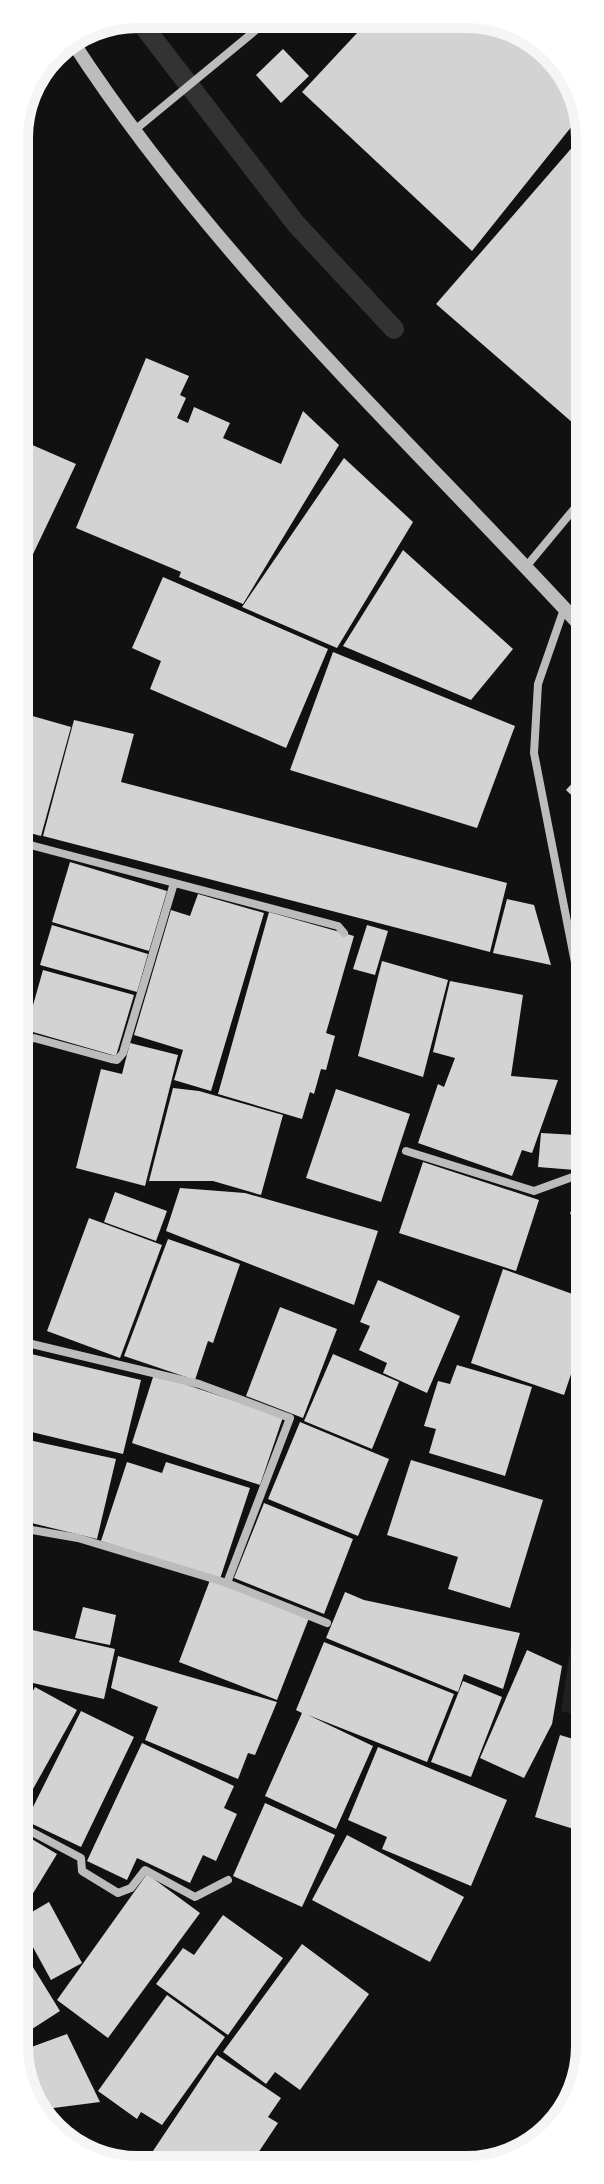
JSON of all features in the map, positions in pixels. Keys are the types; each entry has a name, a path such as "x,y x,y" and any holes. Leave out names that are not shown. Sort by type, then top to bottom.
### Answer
{"street":[{"path":"136,129 259,28"},
{"path":"76,47 202,220 288,318 576,620"},
{"path":"525,568 576,505"},
{"path":"565,608 538,684 534,753 576,968"},
{"path":"28,844 338,926 344,933"},
{"path":"28,1040 34,1038 117,1060 123,1053 174,883"},
{"path":"406,1151 534,1191 576,1176"},
{"path":"28,1343 199,1384 290,1418 227,1583"},
{"path":"28,1529 78,1538 227,1583 327,1623"},
{"path":"28,1830 81,1858 82,1871 118,1893 131,1888 145,1870 195,1897 228,1880"}],"shaded area":[{"path":"576,1611 576,1715 561,1711"}],"building":[{"path":"362,28 488,30 521,43 549,65 565,89 575,122 472,251 302,92"},
{"path":"283,49 309,76 281,103 256,75"},
{"path":"576,143 576,426 436,304"},
{"path":"146,358 189,376 180,395 186,398 177,418 188,423 194,407 230,423 223,438 281,464 303,411 339,445 243,604 179,577 181,572 76,528"},
{"path":"28,443 76,464 28,565"},
{"path":"344,458 413,522 337,648 242,607"},
{"path":"403,550 513,649 471,700 343,646"},
{"path":"163,577 328,649 286,748 150,689 161,661 132,648"},
{"path":"333,652 515,726 477,828 290,770"},
{"path":"28,715 71,727 41,836 28,832"},
{"path":"74,720 134,734 121,782 507,883 490,952 43,836"},
{"path":"576,779 576,800 566,790"},
{"path":"70,862 167,891 149,951 52,922"},
{"path":"198,894 264,913 211,1091 174,1080 183,1050 134,1035 171,910 190,916"},
{"path":"507,899 534,905 551,965 493,953"},
{"path":"269,912 354,936 326,1033 335,1036 326,1070 321,1069 302,1119 218,1094"},
{"path":"52,925 148,954 137,992 40,965"},
{"path":"367,925 388,931 375,975 353,969"},
{"path":"382,961 448,980 423,1077 358,1056"},
{"path":"43,970 134,995 116,1056 28,1031"},
{"path":"450,981 523,995 511,1076 558,1080 532,1153 522,1150 512,1176 418,1143 438,1084 444,1087 455,1058 433,1052"},
{"path":"130,1043 178,1055 145,1186 76,1168 101,1069 122,1074"},
{"path":"173,1088 199,1091 283,1115 261,1195 213,1181 149,1181"},
{"path":"336,1089 410,1114 381,1202 306,1178"},
{"path":"541,1133 576,1135 575,1170 538,1167"},
{"path":"423,1162 539,1200 516,1271 399,1233"},
{"path":"180,1188 245,1193 378,1231 354,1305 166,1231"},
{"path":"115,1192 167,1211 156,1241 104,1222"},
{"path":"576,1195 576,1216 570,1214"},
{"path":"89,1218 162,1245 120,1358 47,1331"},
{"path":"168,1239 240,1264 213,1343 208,1341 195,1380 124,1356"},
{"path":"503,1269 576,1295 576,1359 564,1395 471,1363"},
{"path":"378,1280 460,1316 427,1393 383,1373 387,1363 359,1350 370,1326 360,1322"},
{"path":"280,1307 337,1329 303,1418 246,1396"},
{"path":"28,1353 141,1380 123,1454 28,1431"},
{"path":"333,1354 399,1382 372,1449 304,1421"},
{"path":"457,1365 532,1387 505,1476 429,1453 436,1429 424,1426 438,1381 450,1384"},
{"path":"154,1374 283,1417 260,1485 132,1443"},
{"path":"300,1422 389,1459 358,1536 268,1499"},
{"path":"28,1440 116,1459 97,1539 28,1522"},
{"path":"411,1460 543,1500 510,1608 448,1589 458,1557 387,1535"},
{"path":"127,1462 162,1473 166,1462 250,1488 220,1579 101,1541"},
{"path":"264,1503 353,1539 324,1614 234,1578"},
{"path":"210,1580 309,1618 277,1700 179,1662"},
{"path":"345,1592 364,1600 520,1633 503,1689 464,1674 458,1692 326,1638"},
{"path":"83,1607 116,1615 110,1645 75,1638"},
{"path":"28,1629 115,1649 104,1699 28,1682"},
{"path":"324,1642 454,1694 427,1762 308,1715 373,1746 336,1829 265,1796 302,1713 296,1710"},
{"path":"527,1650 562,1666 552,1724 524,1778 480,1758"},
{"path":"118,1656 277,1702 255,1755 248,1753 238,1779 145,1740 158,1707 111,1688"},
{"path":"463,1681 502,1697 471,1777 431,1762"},
{"path":"35,1687 77,1710 28,1798 28,1700"},
{"path":"81,1711 134,1737 81,1847 28,1822"},
{"path":"560,1735 576,1740 576,1830 535,1817"},
{"path":"142,1743 234,1786 224,1808 237,1814 216,1861 203,1855 190,1883 137,1858 127,1880 87,1861"},
{"path":"378,1747 507,1800 471,1886 382,1849 387,1837 348,1820"},
{"path":"265,1803 335,1835 302,1907 233,1876"},
{"path":"347,1835 464,1897 430,1962 312,1900"},
{"path":"28,1837 57,1854 28,1902"},
{"path":"147,1874 200,1913 108,2038 57,2000"},
{"path":"49,1902 82,1963 51,1980 28,1938 28,1914"},
{"path":"223,1915 283,1958 228,2035 156,1984 183,1948 194,1955"},
{"path":"302,1944 369,1994 300,2090 275,2072 266,2084 223,2052"},
{"path":"28,1959 60,2011 28,2032"},
{"path":"167,1995 225,2037 162,2125 141,2112 137,2119 98,2091"},
{"path":"67,2034 100,2102 48,2109 32,2075 28,2048"},
{"path":"217,2055 281,2098 268,2117 278,2123 256,2156 160,2156 153,2151"}],"waterway":[{"path":"145,28 296,224 394,329"}]}
